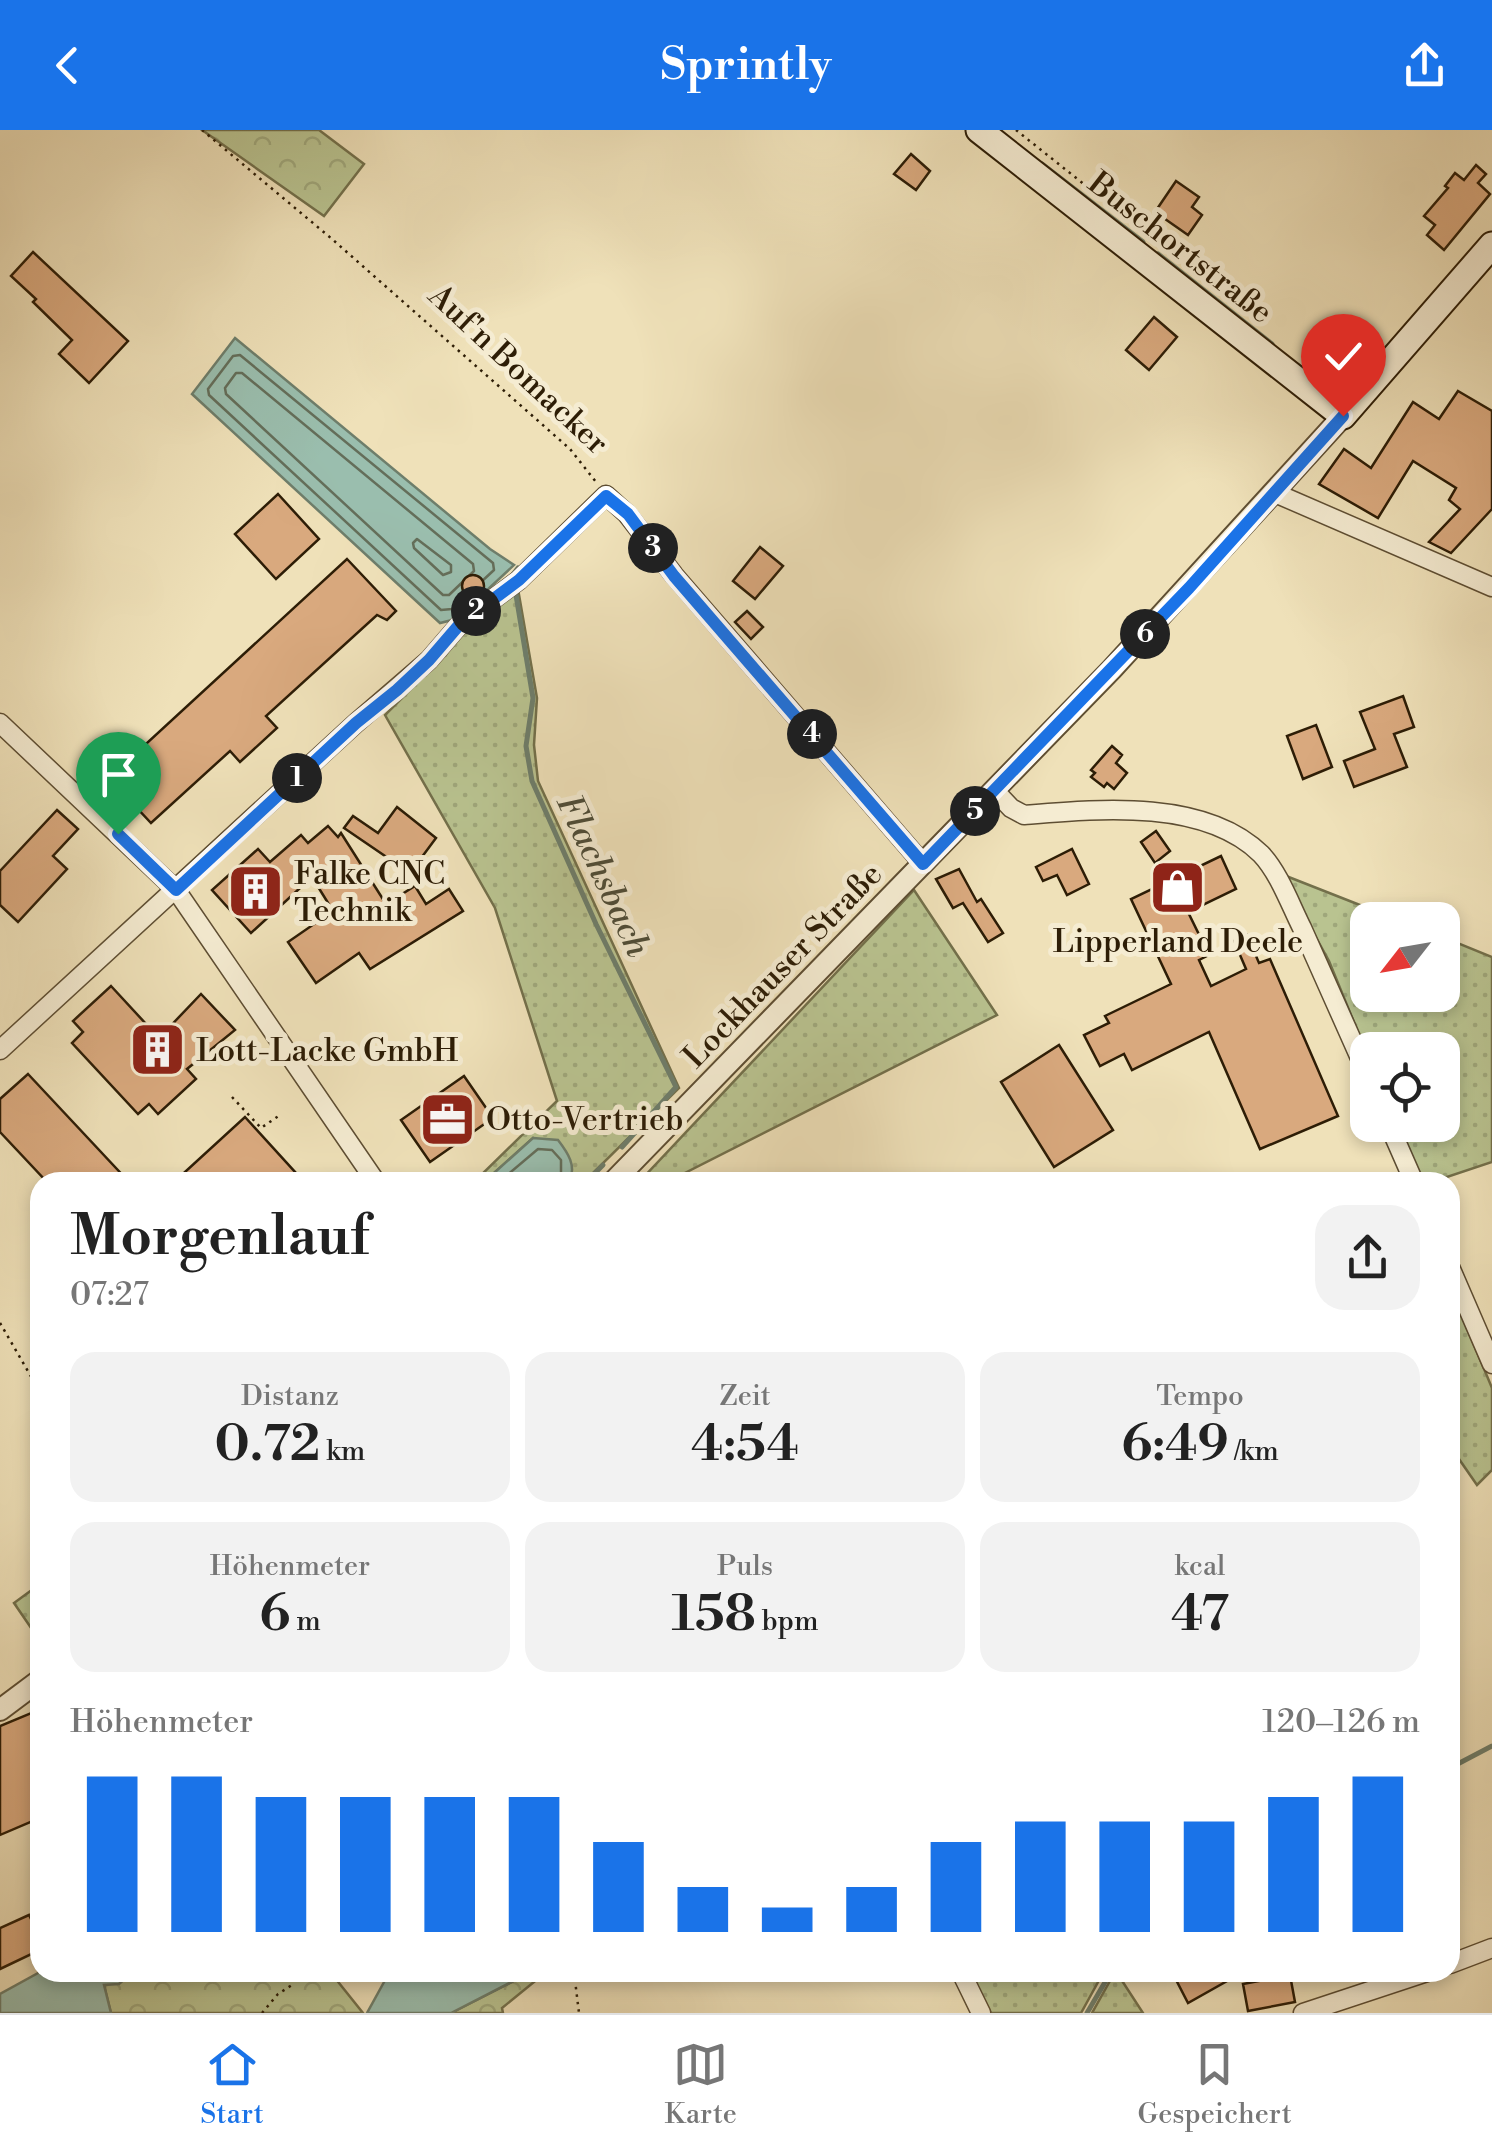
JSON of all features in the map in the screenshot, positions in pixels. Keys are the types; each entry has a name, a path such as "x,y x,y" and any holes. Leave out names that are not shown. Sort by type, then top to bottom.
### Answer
{"main road":[{"name":"Buschortstraße","path":"979,130 1343,416"},
{"path":"1343,416 1492,246"}],"street":[{"name":"Lockhauser Straße","path":"623,1172 994,790 1343,416"},
{"path":"1275,493 1492,587"},
{"name":"Auf'n Bomacker","path":"606,496 628,514 674,576 923,864"},
{"path":"0,1050 356,723 397,690 460,624 519,580 606,496"},
{"path":"0,722 176,890 369,1172"},
{"path":"994,790 1024,815 1114,808 1189,818 1245,840 1264,857 1287,898 1350,1036"},
{"path":"1396,1142 1410,1172"},
{"path":"1460,1289 1492,1364"},
{"path":"0,1710 30,1688"},
{"path":"1460,1960 1492,1948"},
{"path":"966,1982 981,2013"},
{"path":"1304,2013 1397,1982"}],"path":[{"name":"Auf'n Bomacker","path":"202,130 570,449 606,496"},
{"path":"232,1097 261,1128 280,1114"},
{"path":"0,1323 30,1375"},
{"path":"575,1982 579,2013"},
{"path":"262,2013 292,1985"}],"green space":[{"path":"202,130 319,130 364,164 324,216"},
{"path":"518,589 537,698 534,745 538,781 679,1088 594,1172 570,1172 533,1138 495,1172 484,1172 557,1101 495,908 385,715 447,653 467,625"},
{"path":"1281,874 1352,902 1350,1012 1460,1012 1460,944 1492,957 1492,1162 1460,1173 1418,1172 1404,1142 1460,1142 1460,1032 1358,1032 1329,961"},
{"path":"914,890 997,1015 687,1172 649,1172"},
{"path":"1460,1311 1492,1388 1492,1470 1477,1485 1460,1460"},
{"path":"30,1591 30,1626 14,1603"},
{"path":"338,1982 363,2013 111,2013 104,1985"},
{"path":"511,1982 534,1982 502,2008 503,2013 451,2013"},
{"path":"975,1982 1098,1982 1081,2013 991,2013"},
{"path":"1109,1982 1123,1982 1143,2013 1092,2013"}],"water":[{"path":"235,338 514,565 456,619 440,623 192,394"},
{"path":"533,1138 558,1140 572,1165 571,1172 495,1172"},
{"path":"30,1978 30,1982 121,1982 104,1985 111,2013 0,2013 0,1994"},
{"path":"384,1982 511,1982 451,2013 367,2013"}],"building":[{"path":"911,154 930,171 916,190 894,174"},
{"path":"1476,165 1486,174 1478,183 1490,194 1444,250 1427,235 1435,225 1424,216 1448,188 1445,186 1455,173 1464,180"},
{"path":"1176,181 1199,197 1192,207 1202,215 1188,235 1155,212"},
{"path":"33,252 128,341 89,383 59,354 72,340 11,276"},
{"path":"1154,317 1177,337 1149,370 1126,350"},
{"path":"1458,391 1492,411 1492,509 1451,553 1429,542 1460,509 1449,500 1456,488 1413,461 1378,518 1319,484 1344,449 1371,468 1413,402 1439,419"},
{"path":"278,494 319,539 276,579 235,534"},
{"path":"760,547 783,566 755,599 733,581"},
{"path":"347,559 396,611 387,620 377,615 266,716 277,728 240,762 230,751 151,823 109,778"},
{"path":"473,575 481,578 481,594 473,597 465,594 462,586 465,578"},
{"path":"747,611 763,627 751,639 735,622"},
{"path":"1403,696 1414,727 1394,734 1407,767 1354,787 1344,761 1375,749 1360,712"},
{"path":"1316,725 1332,767 1303,779 1287,736"},
{"path":"1112,746 1122,755 1116,763 1127,773 1114,789 1091,777 1095,773 1091,770"},
{"path":"397,807 436,838 410,873 344,828 353,816 378,833"},
{"path":"57,810 78,829 53,856 67,869 18,922 0,905 0,871"},
{"path":"328,826 338,837 341,833 386,904 415,886 426,904 449,889 463,911 370,969 359,953 316,983 288,942 333,911 312,877 251,933 212,890 258,849 270,862 301,835 308,843"},
{"path":"1156,831 1170,851 1155,863 1141,842"},
{"path":"1072,849 1089,884 1067,895 1057,875 1043,881 1036,867"},
{"path":"1221,856 1236,889 1188,912 1209,955 1199,960 1211,986 1246,969 1234,941 1247,935 1259,963 1270,959 1338,1116 1260,1149 1209,1032 1132,1070 1124,1054 1100,1066 1084,1035 1109,1023 1105,1016 1171,984 1131,899"},
{"path":"959,869 977,902 981,899 1003,933 988,942 963,903 953,908 936,879"},
{"name":"Lott-Lacke GmbH","path":"111,986 159,1038 201,994 235,1030 187,1069 196,1079 158,1114 149,1104 138,1114 72,1043 83,1032 73,1021"},
{"path":"1059,1045 1113,1130 1054,1167 1001,1082"},
{"path":"28,1074 120,1172 38,1172 0,1132 0,1099"},
{"name":"Otto-Vertrieb","path":"464,1076 493,1118 430,1162 401,1120"},
{"path":"245,1117 295,1172 185,1172"},
{"path":"30,1714 30,1822 0,1835 0,1726"},
{"path":"30,1917 30,1955 0,1969 0,1928"},
{"path":"1177,1982 1225,1982 1188,2003"},
{"path":"1291,1982 1295,2002 1248,2011 1243,1984"}],"waterway":[{"path":"1042,164 1143,242"},
{"path":"1158,254 1272,344"},
{"name":"Flachsbach","path":"511,577 518,568"},
{"name":"Flachsbach","path":"516,595 533,698 526,746 532,781 676,1087 622,1147"},
{"path":"596,1172 603,1165"},
{"path":"1460,1763 1492,1746"},
{"name":"Flachsbach","path":"1087,2013 1105,1982"}],"place":[{"name":"Lipperland Deele","path":"1178,887"},
{"name":"Falke CNC Technik","path":"255,891"},
{"name":"Lott-Lacke GmbH","path":"157,1050"},
{"name":"Otto-Vertrieb","path":"447,1119"}],"route":[{"path":"118,834 176,890 356,723 397,690 460,624 519,580 606,496 628,514 674,576 923,864 1189,588 1343,416"}]}
